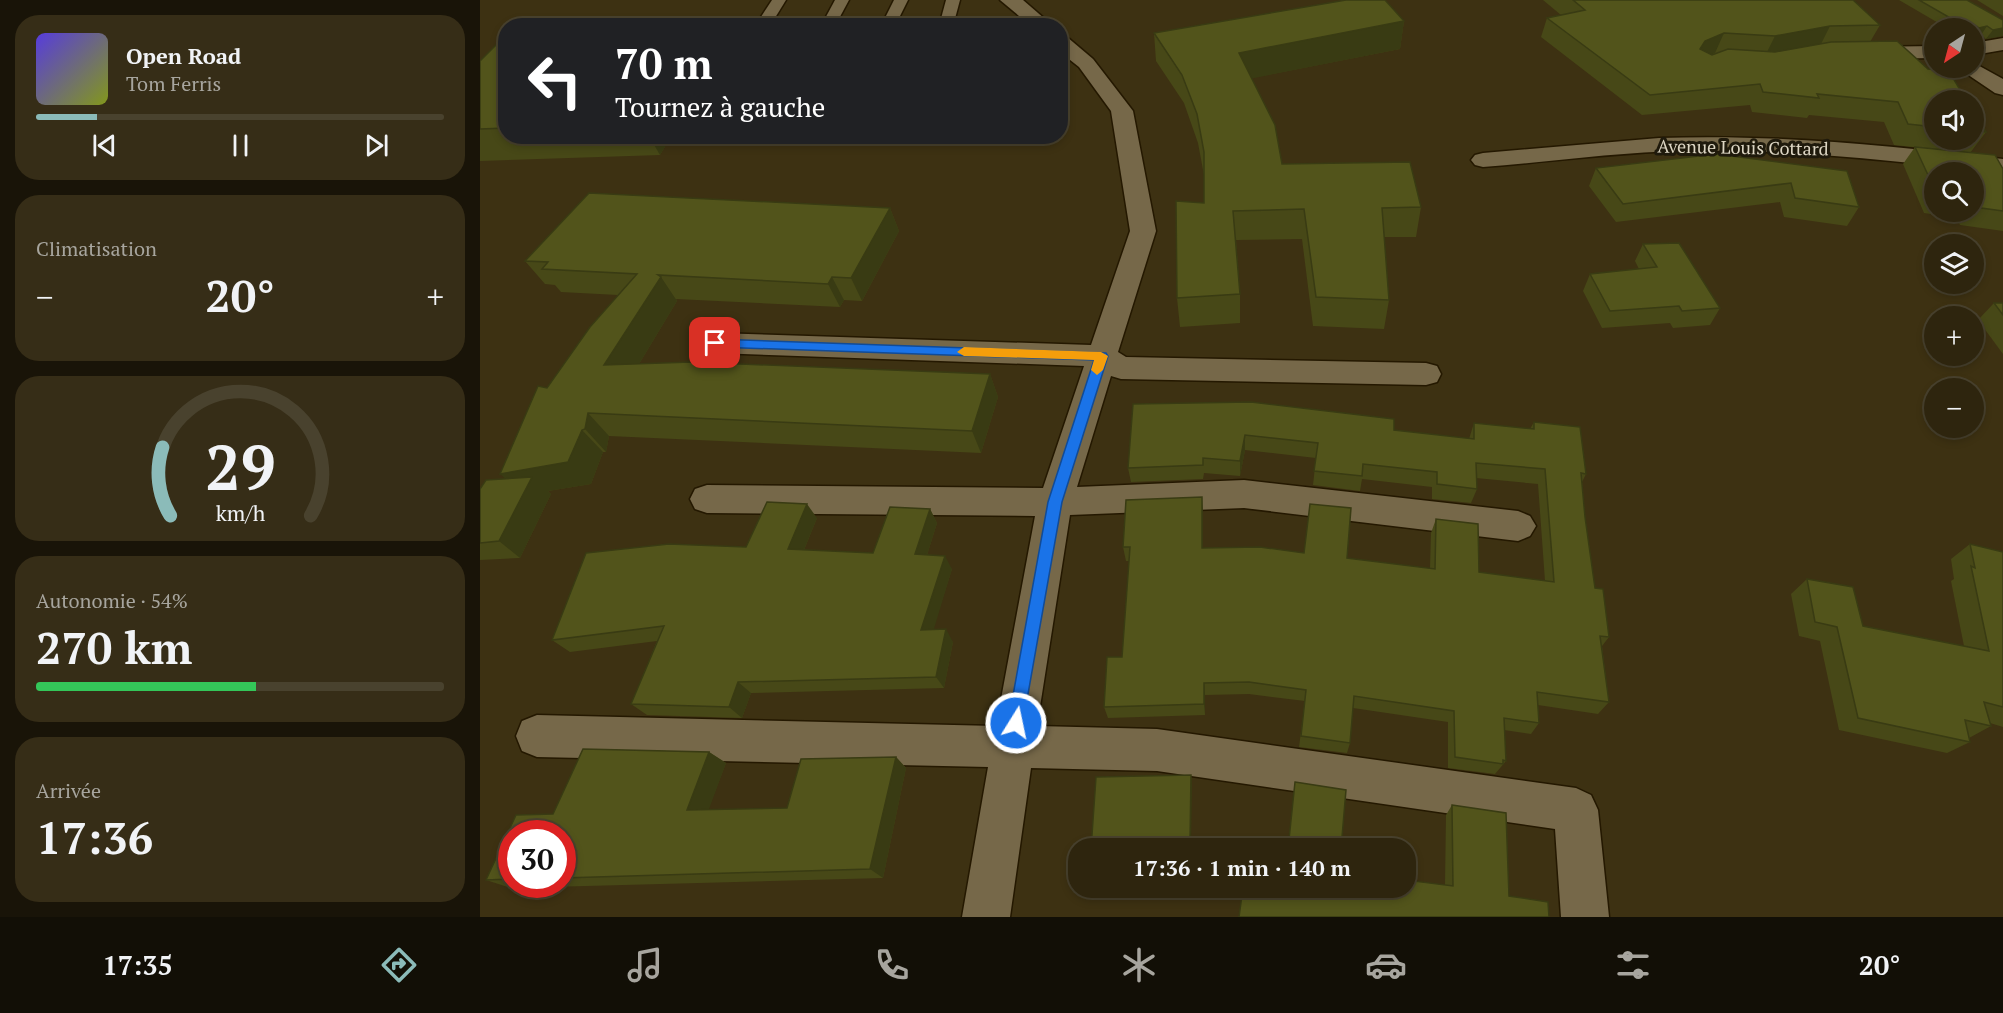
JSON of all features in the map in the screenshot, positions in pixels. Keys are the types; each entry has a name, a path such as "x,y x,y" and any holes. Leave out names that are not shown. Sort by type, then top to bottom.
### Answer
{"street":[{"path":"1016,2 1034,18"},
{"path":"1984,47 2003,44"},
{"path":"986,917 1012,745 1055,502 1143,231 1122,111 1086,63 1068,47"},
{"path":"1843,54 1924,52"},
{"path":"1984,77 2003,88"},
{"name":"Avenue Louis Cottard","path":"1483,160 1683,144 1876,152 2003,166"},
{"path":"715,343 1101,356 1121,368 1426,374"},
{"path":"707,499 1055,502 1244,494 1518,526"},
{"path":"537,736 1157,750 1576,810 1585,917"}],"lane":[{"path":"767,18 778,0"},
{"path":"832,18 842,0"},
{"path":"892,18 901,0"},
{"path":"948,18 953,0"}],"building":[{"path":"1346,0 1385,0 1404,21 1239,53 1275,125 1282,164 1410,162 1421,207 1382,208 1389,300 1316,297 1304,209 1233,211 1240,294 1177,298 1176,201 1204,203 1204,152 1197,114 1182,75 1154,33"},
{"path":"1573,0 1853,0 1880,25 1830,26 1775,36 1724,33 1705,41 1700,49 1712,55 1728,49 1775,52 1831,42 1897,41 1924,65 1924,78 1953,78 1960,90 1924,90 1924,126 1908,124 1898,102 1817,94 1819,98 1763,92 1760,84 1650,95 1547,18 1585,10"},
{"path":"1919,0 1967,0 2003,20 2003,28 1993,30 1984,27 1984,18 1950,18"},
{"path":"498,43 498,128 480,129 480,61"},
{"path":"1915,147 1924,148 1924,150 1995,155 2003,169 2003,211 1984,208 1984,162 1924,162 1924,166"},
{"path":"1716,154 1847,171 1859,207 1795,198 1791,183 1623,204 1596,168"},
{"path":"589,193 890,208 851,278 832,277 828,284 658,275 661,277 604,365 692,362 990,374 972,431 588,413 585,429 582,430 568,462 500,474 538,386 547,388 590,327 637,274 542,269 548,262 525,261"},
{"path":"1679,243 1720,308 1682,311 1679,306 1610,311 1590,274 1657,267 1643,244"},
{"path":"1994,303 2003,303 2003,315"},
{"path":"1251,402 1394,419 1394,430 1474,439 1474,423 1534,429 1534,422 1580,427 1586,474 1581,473 1585,517 1595,588 1603,589 1609,637 1600,636 1609,702 1537,692 1539,723 1504,718 1506,761 1503,760 1503,764 1455,757 1454,711 1354,696 1350,743 1301,736 1306,690 1249,682 1204,683 1204,704 1104,707 1107,657 1122,657 1130,547 1123,547 1126,500 1202,497 1202,548 1260,547 1304,553 1310,504 1351,508 1347,558 1435,569 1436,519 1478,524 1479,572 1554,582 1545,469 1476,463 1477,489 1437,484 1437,472 1363,464 1362,476 1314,471 1318,443 1245,435 1240,461 1203,458 1203,465 1128,468 1133,404"},
{"path":"532,477 499,541 480,543 480,489 486,480"},
{"path":"767,502 807,504 788,549 873,553 890,507 930,509 915,554 945,556 921,630 946,629 936,677 738,682 729,707 631,704 664,626 552,640 586,553 669,544 746,547"},
{"path":"1970,544 2003,552 2003,707 1984,702 1991,726 1965,720 1970,742 1858,718 1837,627 1815,622 1807,579 1853,587 1863,626 1989,651 1971,566 1975,568"},
{"path":"583,749 709,752 687,810 787,808 801,759 896,757 870,869 576,878 576,820 514,820 516,815 553,814"},
{"path":"1191,775 1190,838 1092,838 1096,777"},
{"path":"1295,782 1346,790 1342,838 1289,838"},
{"path":"1452,805 1506,813 1509,896 1548,902 1549,917 1239,917 1242,898 1416,898 1416,881 1453,886"},
{"path":"498,854 498,880 486,880"}],"slow traffic":[{"path":"964,352 1101,356 1097,370"}],"route":[{"path":"715,343 1101,356 1055,502 1016,723"}]}
